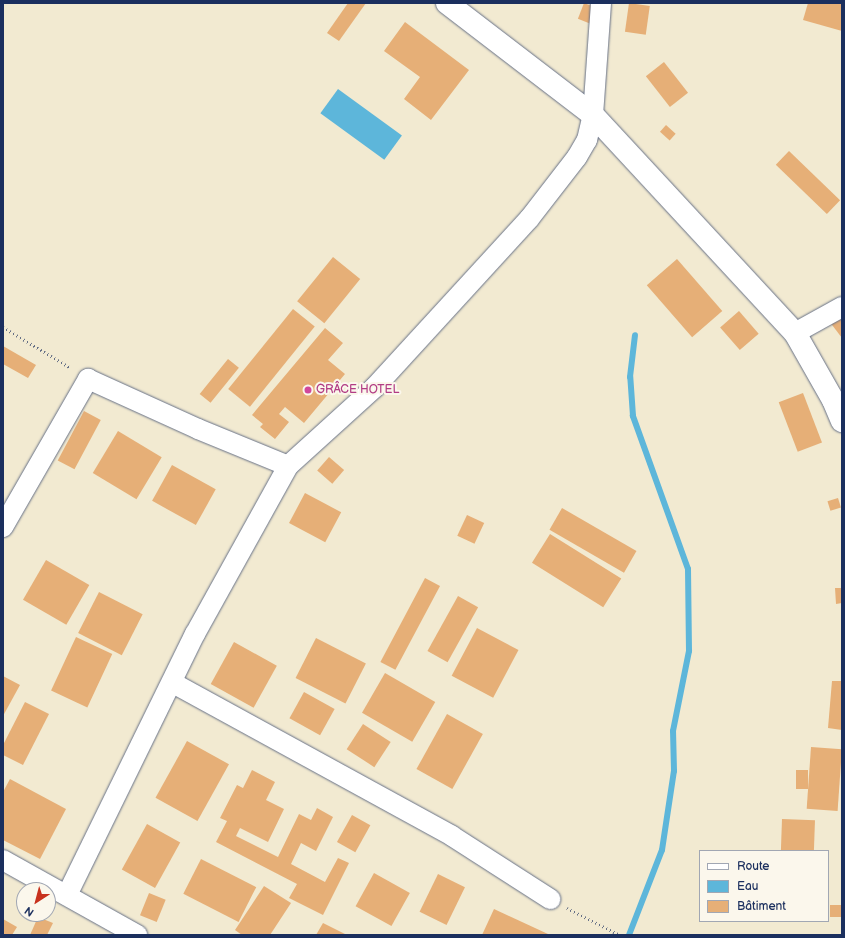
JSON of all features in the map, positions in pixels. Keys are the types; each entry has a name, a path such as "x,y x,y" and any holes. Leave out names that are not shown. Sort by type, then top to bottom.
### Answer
{"street":[{"path":"447,3 593,115 795,333 838,400 842,421"},
{"path":"67,895 213,600 288,466 375,387 528,219 577,157 587,140 593,115 601,3"},
{"path":"795,333 842,307"},
{"path":"3,527 88,379 198,429 288,466"},
{"path":"173,682 452,836 550,898"},
{"path":"3,860 137,935"}],"path":[{"path":"3,327 88,379"},
{"path":"550,898 620,935"}],"water":[{"path":"338,89 402,135 384,160 320,113"}],"building":[{"path":"348,3 366,3 339,41 327,33"},
{"path":"584,3 597,8 591,24 578,19"},
{"path":"629,3 650,6 646,35 625,32"},
{"path":"808,3 842,3 842,31 803,20"},
{"path":"405,22 469,70 431,120 404,99 420,77 384,51"},
{"path":"664,62 688,93 670,107 646,76"},
{"path":"666,125 676,134 670,140 660,132"},
{"path":"789,151 840,200 827,214 776,165"},
{"path":"333,257 360,279 324,323 297,301"},
{"path":"677,259 722,311 692,337 647,285"},
{"path":"293,309 315,327 250,407 228,389"},
{"path":"739,311 759,334 740,350 720,327"},
{"path":"842,311 842,338 826,317"},
{"path":"325,328 343,343 328,360 345,374 304,423 285,407 279,414 289,422 275,439 260,427 263,424 252,415"},
{"path":"3,346 36,365 28,378 3,364"},
{"path":"228,359 239,368 211,403 200,394"},
{"path":"803,393 822,442 798,452 779,402"},
{"path":"84,411 101,420 74,469 58,460"},
{"path":"118,431 162,457 136,499 93,473"},
{"path":"329,457 344,470 332,484 317,471"},
{"path":"172,465 216,489 196,525 152,501"},
{"path":"305,493 341,512 325,542 289,523"},
{"path":"838,498 841,508 830,511 827,501"},
{"path":"562,508 636,551 624,573 550,530"},
{"path":"467,515 484,523 474,544 457,536"},
{"path":"550,534 621,579 603,607 532,563"},
{"path":"46,560 89,585 66,625 23,600"},
{"path":"425,578 440,586 395,670 380,662"},
{"path":"835,588 842,588 842,603 836,604"},
{"path":"99,592 143,614 122,655 78,633"},
{"path":"458,596 478,607 448,662 427,651"},
{"path":"477,628 518,650 493,698 452,676"},
{"path":"76,637 112,654 87,707 51,690"},
{"path":"316,638 366,663 345,704 296,678"},
{"path":"234,642 277,666 254,708 211,684"},
{"path":"385,673 435,702 412,742 362,713"},
{"path":"3,676 20,685 3,716"},
{"path":"832,681 842,681 842,730 828,728"},
{"path":"304,692 335,709 320,735 289,718"},
{"path":"25,702 49,714 23,765 3,755 3,745"},
{"path":"447,714 483,734 452,789 416,769"},
{"path":"363,724 391,742 374,767 347,749"},
{"path":"187,741 229,764 197,821 155,798"},
{"path":"811,747 842,749 838,811 807,809"},
{"path":"252,770 275,782 266,800 284,809 268,842 240,828 236,836 278,857 299,814 311,820 317,808 333,817 316,851 301,843 291,864 325,882 338,858 349,863 323,915 289,898 297,884 216,842 227,821 220,818 237,785 243,788"},
{"path":"796,770 808,770 808,789 796,789"},
{"path":"10,779 66,809 40,859 3,840 3,792"},
{"path":"352,815 370,825 355,852 337,842"},
{"path":"782,819 815,820 814,850 781,850"},
{"path":"147,824 180,842 155,888 122,869"},
{"path":"201,859 256,887 239,922 183,894"},
{"path":"374,873 410,893 391,926 356,906"},
{"path":"438,874 465,887 447,925 420,912"},
{"path":"264,886 291,903 270,935 242,935 235,930"},
{"path":"149,893 166,900 157,922 140,915"},
{"path":"830,905 842,905 842,917 830,917"},
{"path":"494,909 548,934 548,935 482,935"},
{"path":"3,919 17,927 12,935 3,935"},
{"path":"36,922 53,923 47,935 30,935"},
{"path":"323,923 347,935 316,935"}],"waterway":[{"path":"629,935 662,850 674,771 673,731 689,651 688,569 633,416 630,377 635,335"}],"place":[{"name":"GRÂCE HOTEL","path":"308,390"}]}
